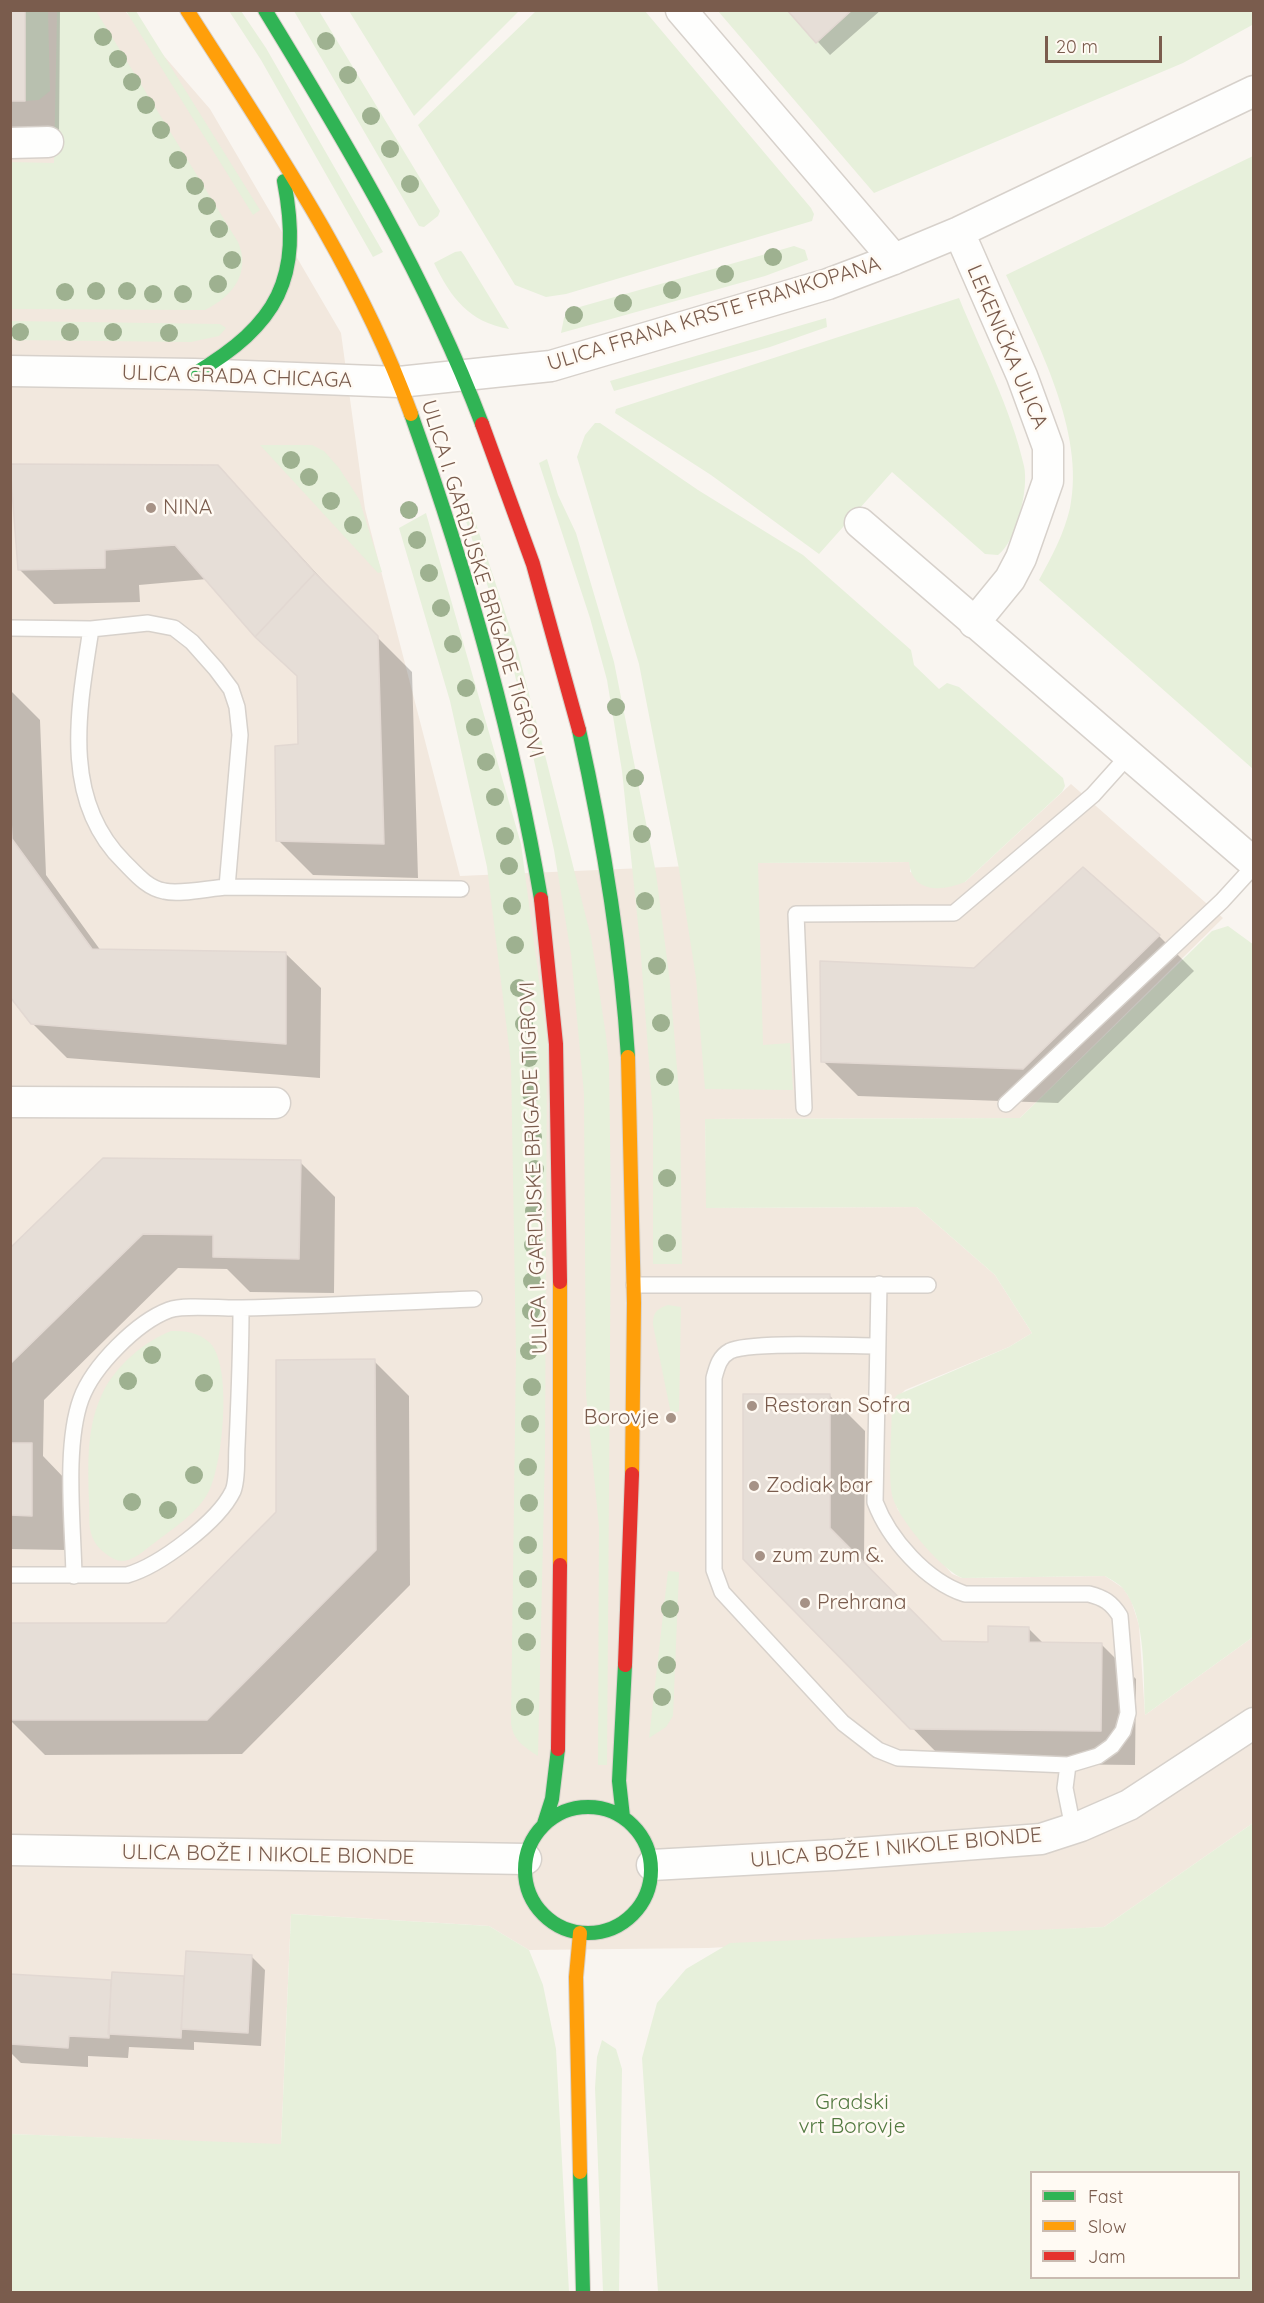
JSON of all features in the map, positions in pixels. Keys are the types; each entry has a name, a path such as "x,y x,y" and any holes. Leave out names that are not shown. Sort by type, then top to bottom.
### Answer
{"street":[{"name":"ULICA I. GARDIJSKE BRIGADE TIGROVI","path":"187,10 277,153 349,276 399,382 479,626 517,764 536,860 555,1019 561,1291 558,1753 552,1799 544,1824"},
{"name":"ULICA I. GARDIJSKE BRIGADE TIGROVI","path":"265,10 375,194 408,256 463,377 505,485 545,602 583,746 602,842 621,972 631,1092 635,1399 619,1781 623,1817"},
{"name":"ULICA FRANA KRSTE FRANKOPANA","path":"681,10 894,259"},
{"name":"ULICA FRANA KRSTE FRANKOPANA","path":"463,377 551,366 828,284 959,232 1254,91"},
{"path":"10,143 48,142"},
{"path":"194,374 233,350 259,324 272,305 288,271 293,237 291,213 277,153"},
{"name":"LEKENIČKA ULICA","path":"959,232 1022,376 1048,447 1048,481 1022,558 1010,579 974,623"},
{"name":"ULICA GRADA CHICAGA","path":"10,371 194,374 399,382 463,377"},
{"path":"860,523 1254,865"},
{"path":"10,1102 275,1103"},
{"name":"ULICA BOŽE I NIKOLE BIONDE","path":"652,1865 711,1863 1030,1840 1073,1828 1129,1805 1254,1723"},
{"path":"582,1807 603,1809 623,1817 637,1830 648,1846 652,1865 648,1892 633,1916 617,1927 599,1933 580,1934 561,1928 544,1916 531,1899 525,1880 526,1859 532,1840 544,1824 561,1812 582,1807"},
{"name":"ULICA BOŽE I NIKOLE BIONDE","path":"10,1850 526,1859"},
{"path":"580,1934 576,1977 583,2292"}],"lane":[{"path":"10,628 91,628 148,623 174,628 192,642 231,689 237,707 240,735 227,887"},
{"path":"91,628 79,706 78,744 81,781 98,828 120,859 143,881 164,891 227,887 461,889"},
{"path":"804,1108 796,914 954,913 1093,795 1128,756"},
{"path":"1006,1104 1222,901 1254,865"},
{"path":"877,1346 756,1347 731,1351 719,1359 714,1378 714,1570 722,1592 843,1723 878,1750 898,1758 1068,1765 1098,1756 1112,1746 1123,1731 1128,1713 1120,1616 1105,1599 1089,1594 965,1594 950,1589 899,1545 883,1523 875,1502 879,1284"},
{"path":"634,1285 928,1285"},
{"path":"74,1576 74,1425 82,1397 95,1373 119,1345 145,1324 172,1309 474,1299"},
{"path":"10,1575 127,1575 144,1570 188,1538 218,1512 233,1490 240,1384 241,1308"},
{"path":"1068,1765 1065,1788 1073,1828"}],"shaded area":[{"path":"11,11 125,11 210,109 341,333 365,509 460,876 758,863 910,862 910,872 965,882 1071,784 1223,918 1020,1118 705,1119 707,1208 917,1207 995,1275 1032,1333 1009,1347 905,1390 892,1403 892,1494 898,1510 952,1574 962,1578 1105,1576 1123,1588 1131,1600 1139,1625 1145,1715 1253,1637 1253,1823 1104,1927 708,1948 529,1950 489,1926 291,1914 281,2145 11,2134"}],"green space":[{"path":"1253,10 1254,24 1183,63 874,193 718,11"},
{"path":"25,11 48,11 50,91 39,100 25,101"},
{"path":"57,11 96,11 238,242 242,264 237,282 224,298 205,310 11,309 10,162 54,163"},
{"path":"126,11 136,11 260,210 253,215"},
{"path":"229,11 241,11 266,48 383,252 373,257 261,60"},
{"path":"294,11 319,11 440,211 438,216 424,227 419,226"},
{"path":"349,11 519,11 414,116"},
{"path":"536,11 645,11 811,208 814,214 812,221 566,294 546,297 515,285 418,125"},
{"path":"1253,156 1253,769 1039,580 1061,536 1070,508 1073,479 1071,449 1056,388 1006,275"},
{"path":"794,246 805,250 808,260 765,276 561,333 564,318 569,310"},
{"path":"461,251 509,329 495,326 472,314 447,287 434,263"},
{"path":"959,298 1004,402 1024,466 1025,487 1020,514 1011,538 998,555 985,554 892,472 819,554 711,475 615,413 616,409"},
{"path":"826,318 827,327 770,347 614,391 610,381"},
{"path":"11,321 220,324 226,328 219,336 191,342 11,340"},
{"path":"595,423 600,423 698,490 803,555 911,650 914,665 939,689 947,683 959,687 1063,778 1065,786 1062,792 965,882 956,885 938,888 922,885 911,872 909,862 758,863 763,1045 790,1043 793,1090 705,1089 696,978 679,869 639,664 577,457 585,435"},
{"path":"260,445 312,445 324,451 339,468 359,499 382,572 378,573"},
{"path":"547,459 558,495 576,533 614,662 656,873 670,983 680,1105 682,1264 653,1264 653,1116 640,943 622,771 607,680 590,618 539,463"},
{"path":"468,499 518,652 544,751 591,937 606,1036 609,1064 611,1209 607,1765 598,1765 599,1527 586,1394 584,1094 571,954 554,850 510,653 460,503"},
{"path":"426,513 521,844 547,1040 545,1452 538,1756 516,1738 511,1723 516,1353 511,1063 487,867 450,701 399,528"},
{"path":"1228,926 1254,945 1253,1637 1145,1715 1144,1667 1137,1617 1131,1602 1120,1586 1105,1576 962,1578 953,1573 921,1542 902,1516 892,1495 890,1463 892,1402 897,1395 1009,1347 1032,1333 995,1275 917,1207 706,1208 705,1119 1020,1118 1212,931"},
{"path":"668,1305 681,1307 679,1411 671,1414 653,1325 656,1312"},
{"path":"171,1331 200,1336 209,1342 216,1354 221,1371 223,1414 214,1477 204,1499 191,1513 140,1554 119,1561 100,1548 94,1541 90,1529 89,1458 94,1417 104,1390 124,1363 142,1347"},
{"path":"668,1571 679,1572 673,1716 666,1727 649,1738"},
{"name":"Gradski vrt Borovje","path":"1253,1823 1253,2292 658,2292 642,2058 657,2003 686,1969 730,1943 1104,1927"},
{"path":"291,1914 489,1926 529,1950 543,1985 556,2049 569,2292 11,2292 11,2134 281,2144"},
{"path":"602,2040 616,2049 622,2069 619,2292 603,2292 595,2088 597,2057"}],"building":[{"path":"10,10 25,10 25,101 10,101"},
{"path":"787,10 852,10 816,43"},
{"path":"10,464 218,465 315,573 255,637 175,545 105,550 105,568 18,570"},
{"path":"315,573 378,636 384,844 276,841 275,746 298,744 297,676 255,637"},
{"path":"10,801 12,839 92,949 286,952 286,1044 31,1024 10,997"},
{"path":"1083,867 1160,935 1023,1069 821,1062 820,961 974,968"},
{"path":"103,1158 301,1160 299,1259 213,1257 213,1235 143,1234 10,1364 10,1248"},
{"path":"375,1359 376,1550 207,1720 10,1720 10,1623 166,1623 276,1512 276,1360"},
{"path":"743,1394 830,1394 830,1528 942,1641 988,1642 988,1626 1029,1627 1029,1642 1102,1643 1101,1731 910,1729 743,1559"},
{"path":"10,1443 32,1443 32,1516 10,1515"},
{"path":"186,1951 252,1955 248,2033 181,2029"},
{"path":"112,1972 184,1976 181,2038 108,2034"},
{"path":"10,1974 111,1980 109,2038 69,2036 68,2048 10,2044"}],"traffic: fast":[{"path":"265,10 383,212 436,316 482,424"},
{"path":"194,374 246,337 264,317 278,296 286,272 290,245 289,215 284,181"},
{"path":"411,414 451,533 486,654 517,776 541,899"},
{"path":"579,730 610,892 621,974 628,1057"},
{"path":"623,1817 619,1781 625,1665"},
{"path":"544,1824 552,1799 558,1749"},
{"path":"588,1807 612,1812 633,1825 646,1846 651,1870 646,1894 633,1915 612,1928 588,1933 564,1928 543,1915 530,1894 525,1870 530,1846 543,1825 564,1812 588,1807"},
{"path":"580,2172 583,2292"}],"traffic: slow":[{"path":"187,10 280,156 339,256 390,360 411,414"},
{"path":"628,1057 634,1303 632,1474"},
{"path":"560,1282 560,1565"},
{"path":"580,1933 576,1977 580,2172"}],"traffic: jam":[{"path":"482,424 533,564 579,730"},
{"path":"541,899 556,1044 560,1282"},
{"path":"625,1665 632,1474"},
{"path":"558,1749 560,1565"}],"place":[{"name":"NINA","path":"151,508"},
{"name":"Restoran Sofra","path":"752,1406"},
{"name":"Borovje","path":"671,1418"},
{"name":"Zodiak bar","path":"754,1486"},
{"name":"zum zum &.","path":"760,1556"},
{"name":"Prehrana","path":"805,1603"}]}
